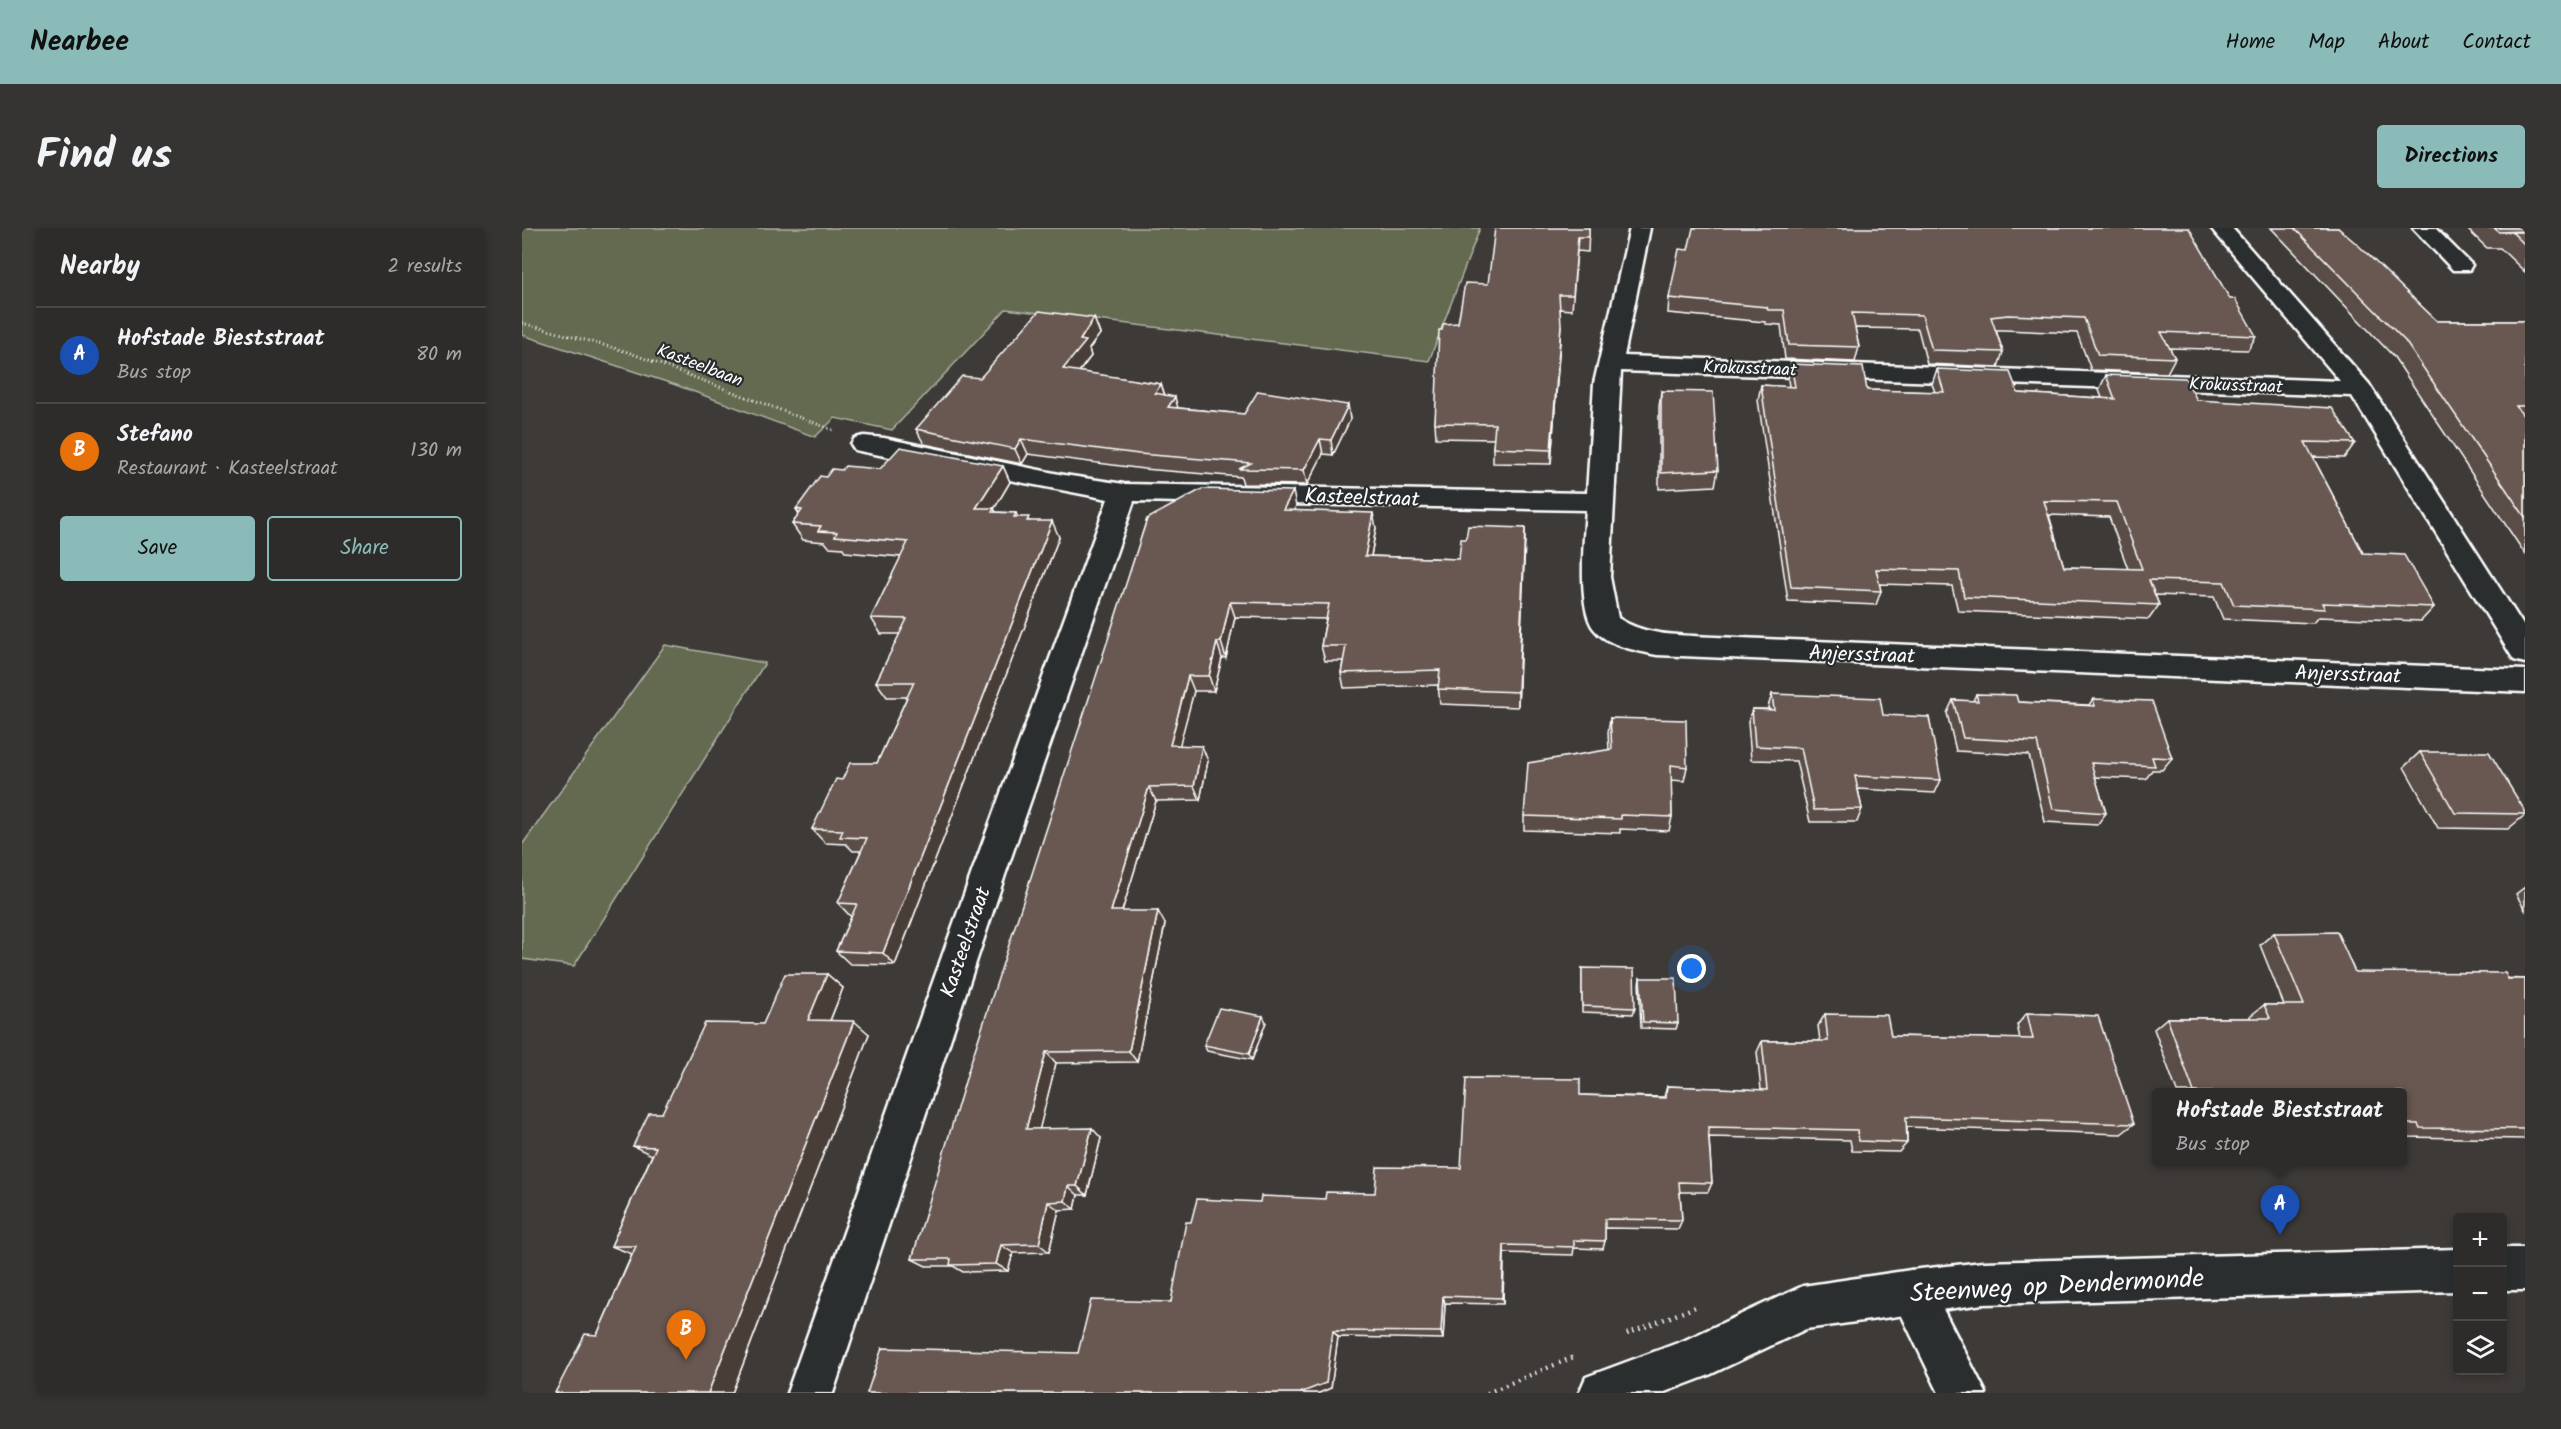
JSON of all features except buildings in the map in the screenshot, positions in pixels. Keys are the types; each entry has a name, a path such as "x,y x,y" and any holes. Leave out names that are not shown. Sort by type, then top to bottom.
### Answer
{"street":[{"name":"Anjersstraat","path":"1640,228 1609,363 1596,577 1605,623 1619,634 1644,642 1715,648 2525,681"},
{"path":"2221,228 2360,389 2525,652"},
{"path":"2424,228 2461,265"},
{"name":"Krokusstraat","path":"1609,363 2360,389"},
{"name":"Kasteelstraat","path":"864,444 884,446 1064,484 1124,493 1170,492 1600,502"},
{"name":"Kasteelstraat","path":"810,1393 988,875 1124,493"},
{"path":"2507,1269 2525,1269"},
{"name":"Steenweg op Dendermonde","path":"1602,1393 1691,1360 1803,1308 1911,1291 1983,1283 2453,1270"},
{"path":"1911,1291 1963,1393"}],"path":[{"name":"Kasteelbaan","path":"522,323 625,351 821,425 864,444"}],"green space":[{"path":"522,228 1480,228 1429,361 1006,309 892,430 835,418 815,437 676,385 522,335"},
{"path":"665,645 765,663 574,966 522,959 522,845"}],"place":[{"name":"Hofstade Bieststraat","path":"2280,1235"},
{"name":"Stefano","path":"686,1360"}]}
